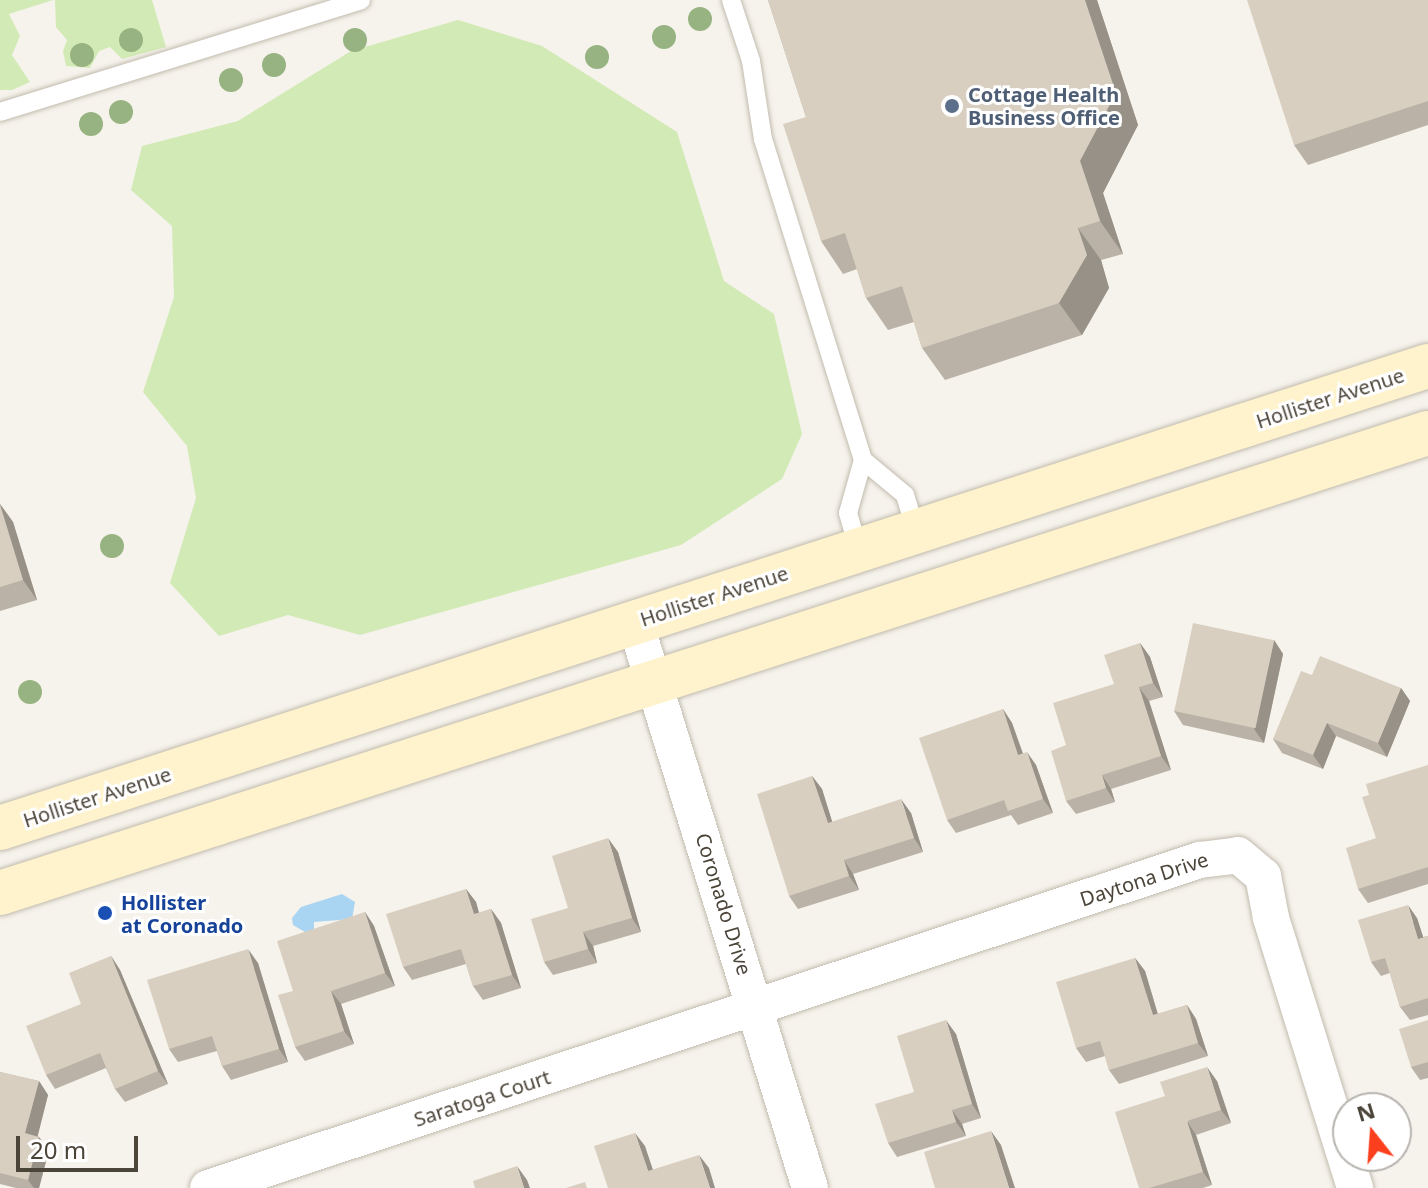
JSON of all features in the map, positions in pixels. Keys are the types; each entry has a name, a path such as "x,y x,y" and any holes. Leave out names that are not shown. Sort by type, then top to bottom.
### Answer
{"main road":[{"name":"Hollister Avenue","path":"0,828 1428,366"},
{"path":"0,893 1428,433"}],"street":[{"name":"Coronado Drive","path":"635,622 757,1008 810,1188"},
{"name":"Daytona Drive","path":"757,1008 1200,860 1238,855 1263,876 1271,918 1355,1188"},
{"name":"Saratoga Court","path":"208,1188 757,1008"}],"lane":[{"path":"0,112 361,0"},
{"path":"731,0 751,61 763,139 863,460 905,495 916,530"},
{"path":"858,548 848,513 863,460"}],"green space":[{"path":"0,0 53,0 9,14 20,36 12,55 30,82 12,90 0,90"},
{"path":"55,0 152,0 166,47 122,59 110,47 99,51 90,68 66,66 63,51 67,40 56,27"},
{"path":"458,20 542,46 677,132 724,281 774,314 802,434 782,479 681,545 360,635 288,615 219,636 170,583 196,498 187,446 143,392 174,297 172,226 131,190 142,146 238,121 351,51"}],"water":[{"path":"342,894 355,902 352,919 314,922 314,930 305,932 293,925 292,918 301,907"}],"building":[{"path":"768,0 1085,0 1116,93 1080,161 1100,221 1078,228 1087,255 1059,303 922,348 902,286 866,298 845,233 821,241 783,124 806,117"},
{"path":"1247,0 1428,0 1428,101 1294,145"},
{"path":"0,505 23,580 0,587"},
{"path":"1193,623 1274,640 1255,728 1174,711"},
{"path":"1140,643 1153,683 1139,687 1161,756 1102,775 1106,788 1066,801 1051,751 1066,745 1053,703 1114,684 1104,655"},
{"path":"1320,656 1401,688 1378,743 1327,723 1313,755 1273,739 1301,671 1312,675"},
{"path":"1003,709 1018,755 1027,752 1043,799 1008,811 1004,800 947,820 919,738"},
{"path":"1428,765 1428,867 1358,889 1346,848 1376,838 1362,797 1369,795 1366,784"},
{"path":"812,776 828,823 901,799 914,838 844,860 849,876 789,896 757,794"},
{"path":"608,838 632,918 583,932 588,949 544,962 531,919 568,908 552,856"},
{"path":"466,889 474,914 491,909 512,975 473,986 461,949 403,967 386,914"},
{"path":"1408,905 1418,939 1428,936 1428,998 1400,1007 1385,958 1371,962 1358,920"},
{"path":"365,912 385,973 331,991 344,1031 295,1047 278,995 293,991 277,941"},
{"path":"248,949 279,1049 222,1066 212,1036 169,1049 147,980"},
{"path":"111,956 158,1071 115,1089 100,1053 46,1075 26,1026 81,1004 69,973"},
{"path":"1135,958 1153,1015 1187,1005 1198,1043 1109,1070 1100,1041 1076,1048 1056,982"},
{"path":"946,1020 972,1104 952,1110 956,1122 888,1143 875,1104 914,1092 897,1036"},
{"path":"1428,1020 1428,1062 1411,1067 1399,1029"},
{"path":"1207,1067 1221,1110 1187,1121 1203,1172 1149,1188 1139,1188 1115,1112 1165,1096 1160,1082"},
{"path":"0,1072 39,1081 25,1133 39,1137 28,1180 0,1173"},
{"path":"991,1131 1009,1188 935,1188 924,1152"},
{"path":"635,1133 648,1171 699,1155 710,1188 608,1188 594,1146"},
{"path":"517,1166 524,1188 475,1188 473,1181"},
{"path":"585,1182 587,1188 566,1188"}],"place":[{"name":"Cottage Health Business Office","path":"952,106"},
{"name":"Hollister at Coronado","path":"105,913"}]}
